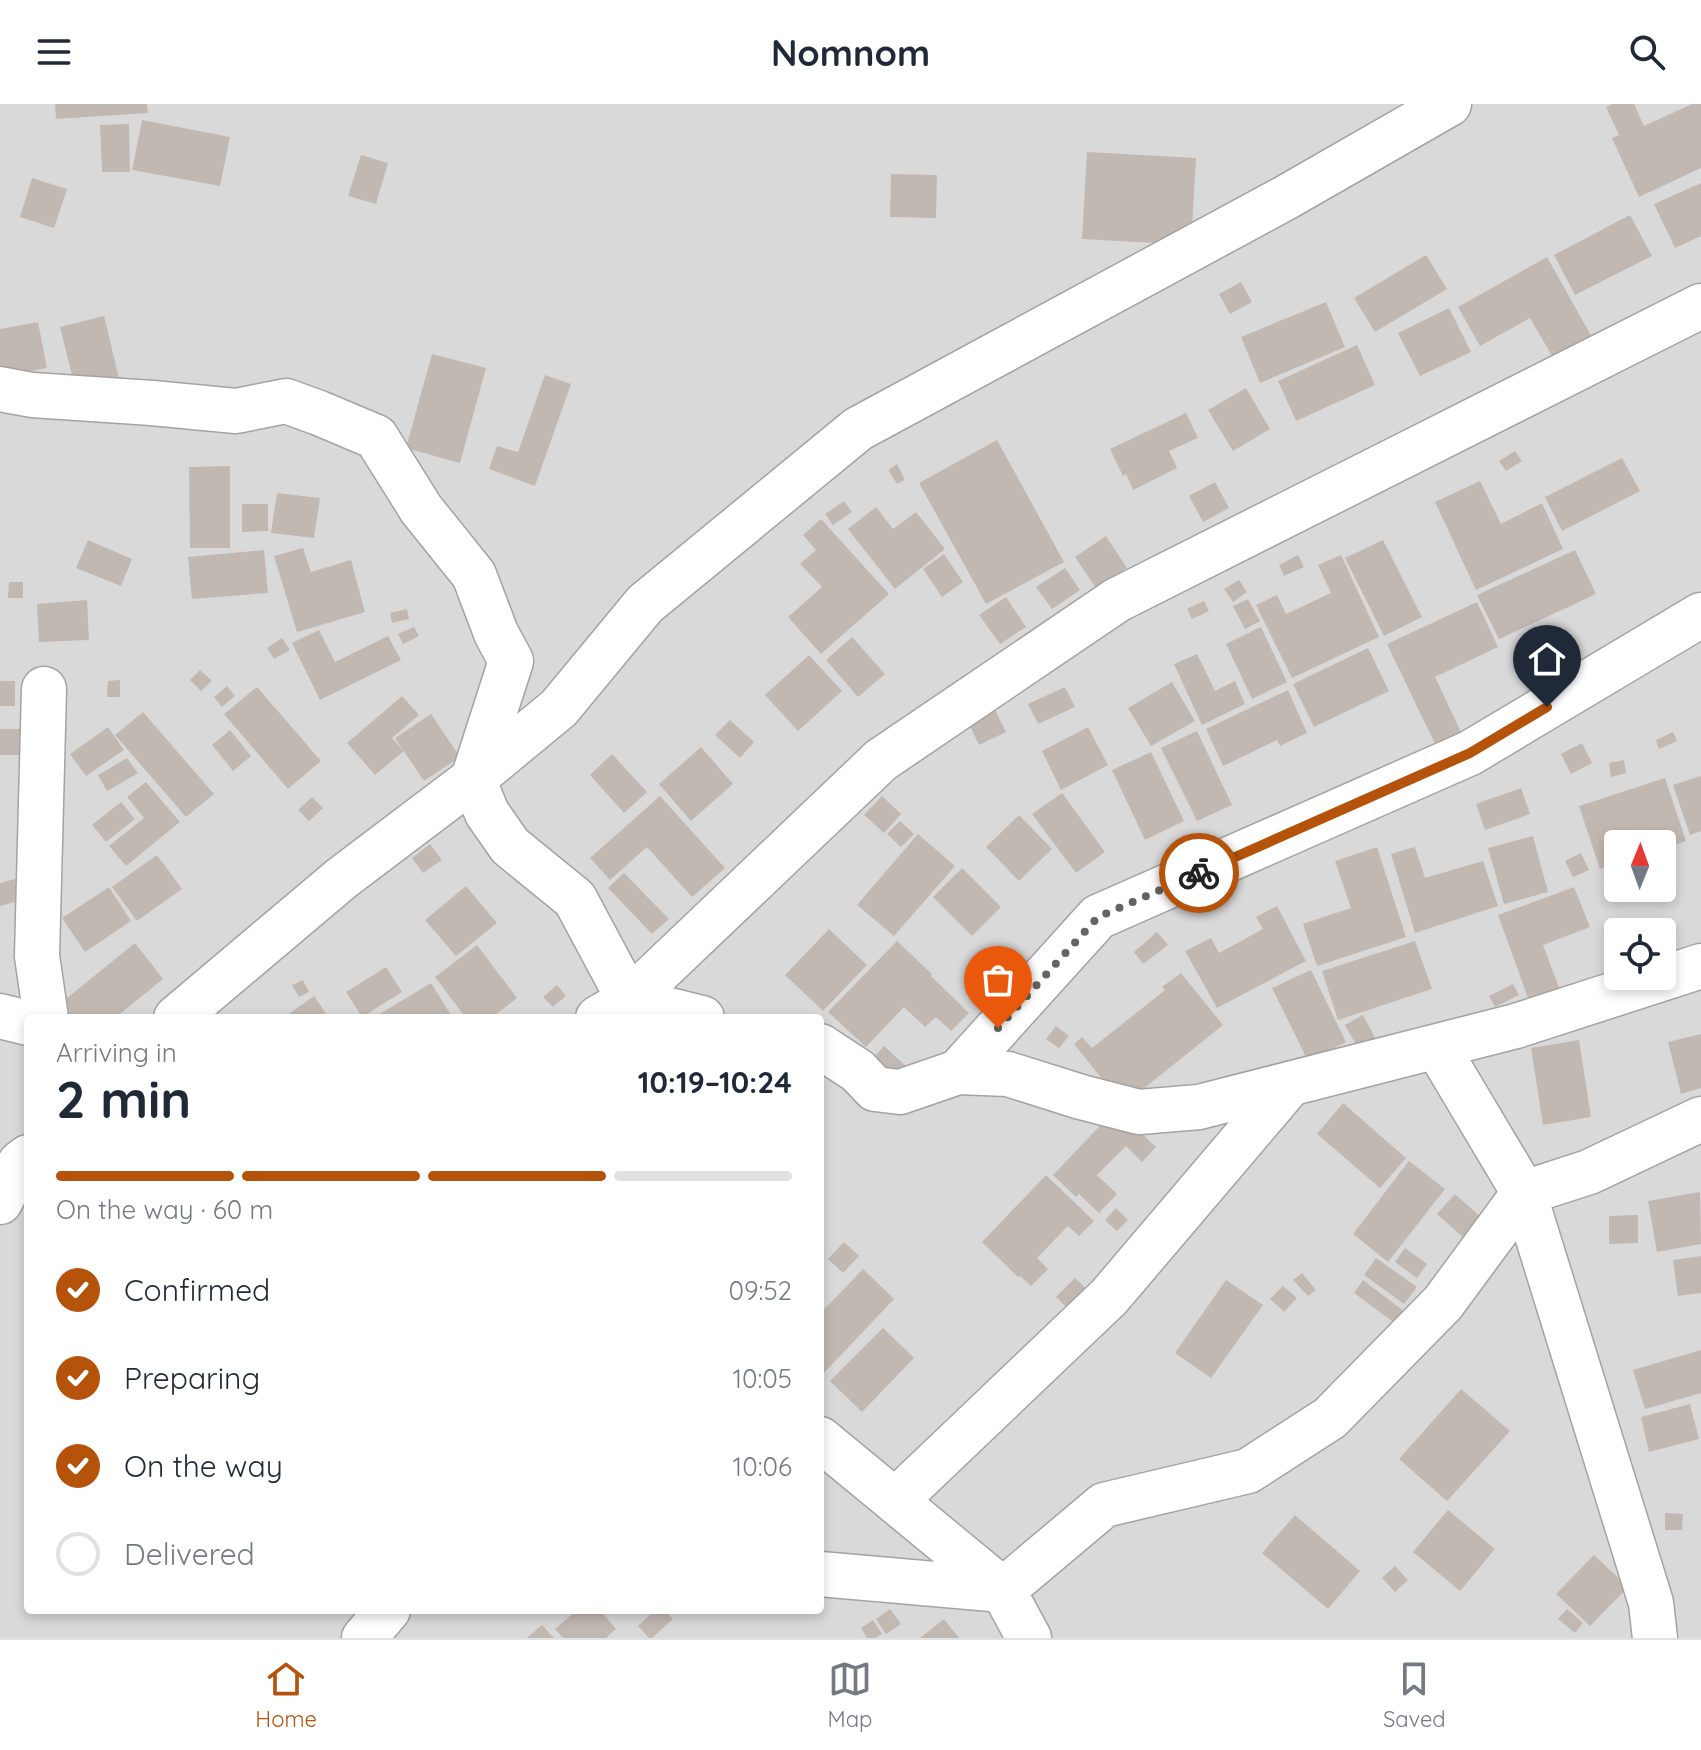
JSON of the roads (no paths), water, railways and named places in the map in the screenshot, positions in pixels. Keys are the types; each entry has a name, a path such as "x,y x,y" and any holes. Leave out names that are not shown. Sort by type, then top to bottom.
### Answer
{"street":[{"path":"181,1014 342,878 473,779 559,708 645,604 858,429 1285,198 1449,104"},
{"path":"614,1009 881,760 1117,600 1701,306"},
{"path":"0,389 32,395 236,411 286,401 376,437 421,509 474,575 496,633 511,661 473,779 487,813 510,846 575,899 614,1009"},
{"path":"958,1072 1098,917 1470,753 1701,615"},
{"path":"44,689 37,956 45,1014"},
{"path":"824,1049 858,1071 875,1089 900,1092 958,1072 1008,1074 1139,1112 1199,1107 1516,1026 1701,966"},
{"path":"614,1009 663,1014"},
{"path":"0,1016 24,1022"},
{"path":"1437,1047 1524,1193 1651,1603 1655,1638"},
{"path":"895,1501 1109,1297 1290,1084"},
{"path":"824,1574 1003,1590 1104,1505 1248,1471 1330,1418 1443,1303 1524,1193 1589,1172 1701,1119"},
{"path":"0,1202 16,1159"},
{"path":"824,1442 1003,1590 1029,1638"},
{"path":"364,1638 385,1614"}]}
